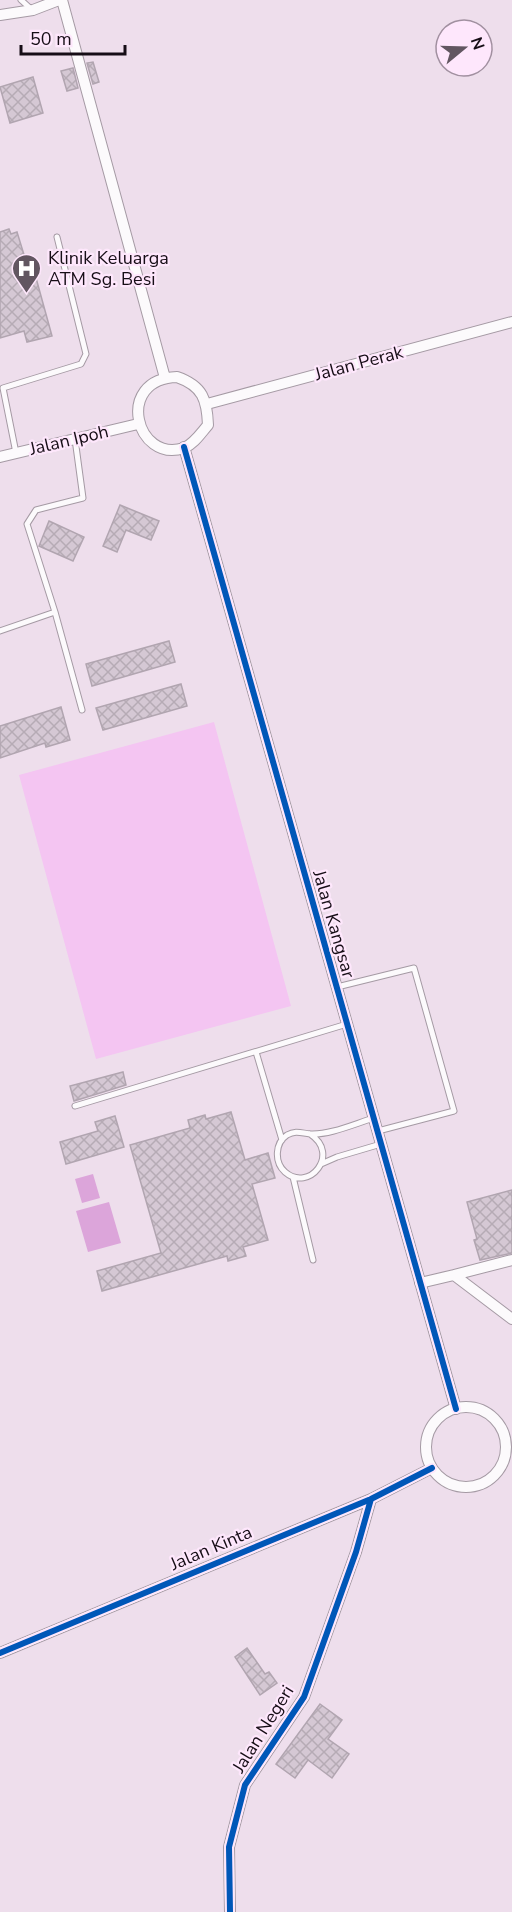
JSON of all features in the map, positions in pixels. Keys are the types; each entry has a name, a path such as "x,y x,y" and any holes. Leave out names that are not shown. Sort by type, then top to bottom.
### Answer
{"street":[{"path":"0,15 33,10 60,0 165,378"},
{"name":"Jalan Perak","path":"207,404 512,322"},
{"path":"177,377 189,381 198,388 207,404 208,425 197,438 184,447 165,448 154,443 144,435 138,424 138,403 143,393 152,384 165,378 177,377"},
{"name":"Jalan Ipoh","path":"0,457 138,424"},
{"name":"Jalan Kangsar","path":"184,447 456,1409"},
{"path":"420,1283 512,1260"},
{"path":"454,1275 512,1319"},
{"path":"469,1407 483,1411 492,1417 501,1427 509,1454 502,1467 489,1481 473,1487 455,1486 442,1480 432,1468 427,1455 428,1434 435,1422 445,1413 456,1409 469,1407"},
{"name":"Jalan Kinta","path":"0,1653 371,1499 432,1468"},
{"name":"Jalan Negeri","path":"230,1912 229,1847 245,1785 304,1697 356,1552 371,1499"}],"lane":[{"path":"21,0 33,10"},
{"path":"16,453 3,388 81,364 86,354 57,237"},
{"path":"75,439 83,498 36,510 27,524 55,612 82,710"},
{"path":"0,632 55,612"},
{"path":"337,987 414,968 454,1111 377,1131"},
{"path":"75,1106 347,1024"},
{"path":"256,1052 282,1140"},
{"path":"310,1134 320,1143 323,1150 321,1164 310,1176 293,1177 284,1171 278,1161 277,1150 282,1140 295,1132 310,1134 329,1131 374,1118"},
{"path":"321,1164 381,1144"},
{"path":"293,1177 313,1260"}],"shaded area":[{"path":"214,722 291,1006 96,1059 19,775"},
{"path":"93,1174 100,1198 82,1203 75,1179"},
{"path":"109,1202 121,1243 88,1252 76,1211"}],"building":[{"path":"93,62 99,82 93,84 87,63"},
{"path":"73,68 78,88 67,91 61,71"},
{"path":"33,77 43,113 10,123 0,87"},
{"path":"9,229 11,234 17,232 25,258 30,256 52,336 27,342 24,331 0,338 0,232"},
{"path":"120,505 159,521 151,540 126,530 117,552 103,546"},
{"path":"49,521 84,537 73,561 39,546"},
{"path":"169,641 175,662 92,686 86,664"},
{"path":"181,684 187,706 103,730 96,708"},
{"path":"61,707 70,740 46,747 45,743 0,758 0,726"},
{"path":"123,1072 126,1085 74,1101 70,1086"},
{"path":"231,1112 245,1160 268,1153 275,1178 252,1184 268,1240 243,1247 246,1256 228,1261 227,1256 102,1291 97,1271 161,1253 130,1145 190,1128 188,1120 205,1115 206,1119"},
{"path":"115,1116 124,1147 66,1164 60,1142 98,1131 95,1122"},
{"path":"512,1190 512,1253 480,1260 467,1202"},
{"path":"247,1648 265,1674 269,1672 277,1683 260,1695 235,1657"},
{"path":"320,1704 342,1720 328,1739 349,1754 332,1778 308,1760 295,1778 276,1764"}],"cycle path":[{"path":"184,447 456,1409"},
{"path":"0,1653 371,1499 432,1468"},
{"path":"230,1912 229,1847 245,1785 304,1697 356,1552 371,1499"}],"place":[{"name":"Klinik Keluarga ATM Sg. Besi","path":"27,294"}]}
